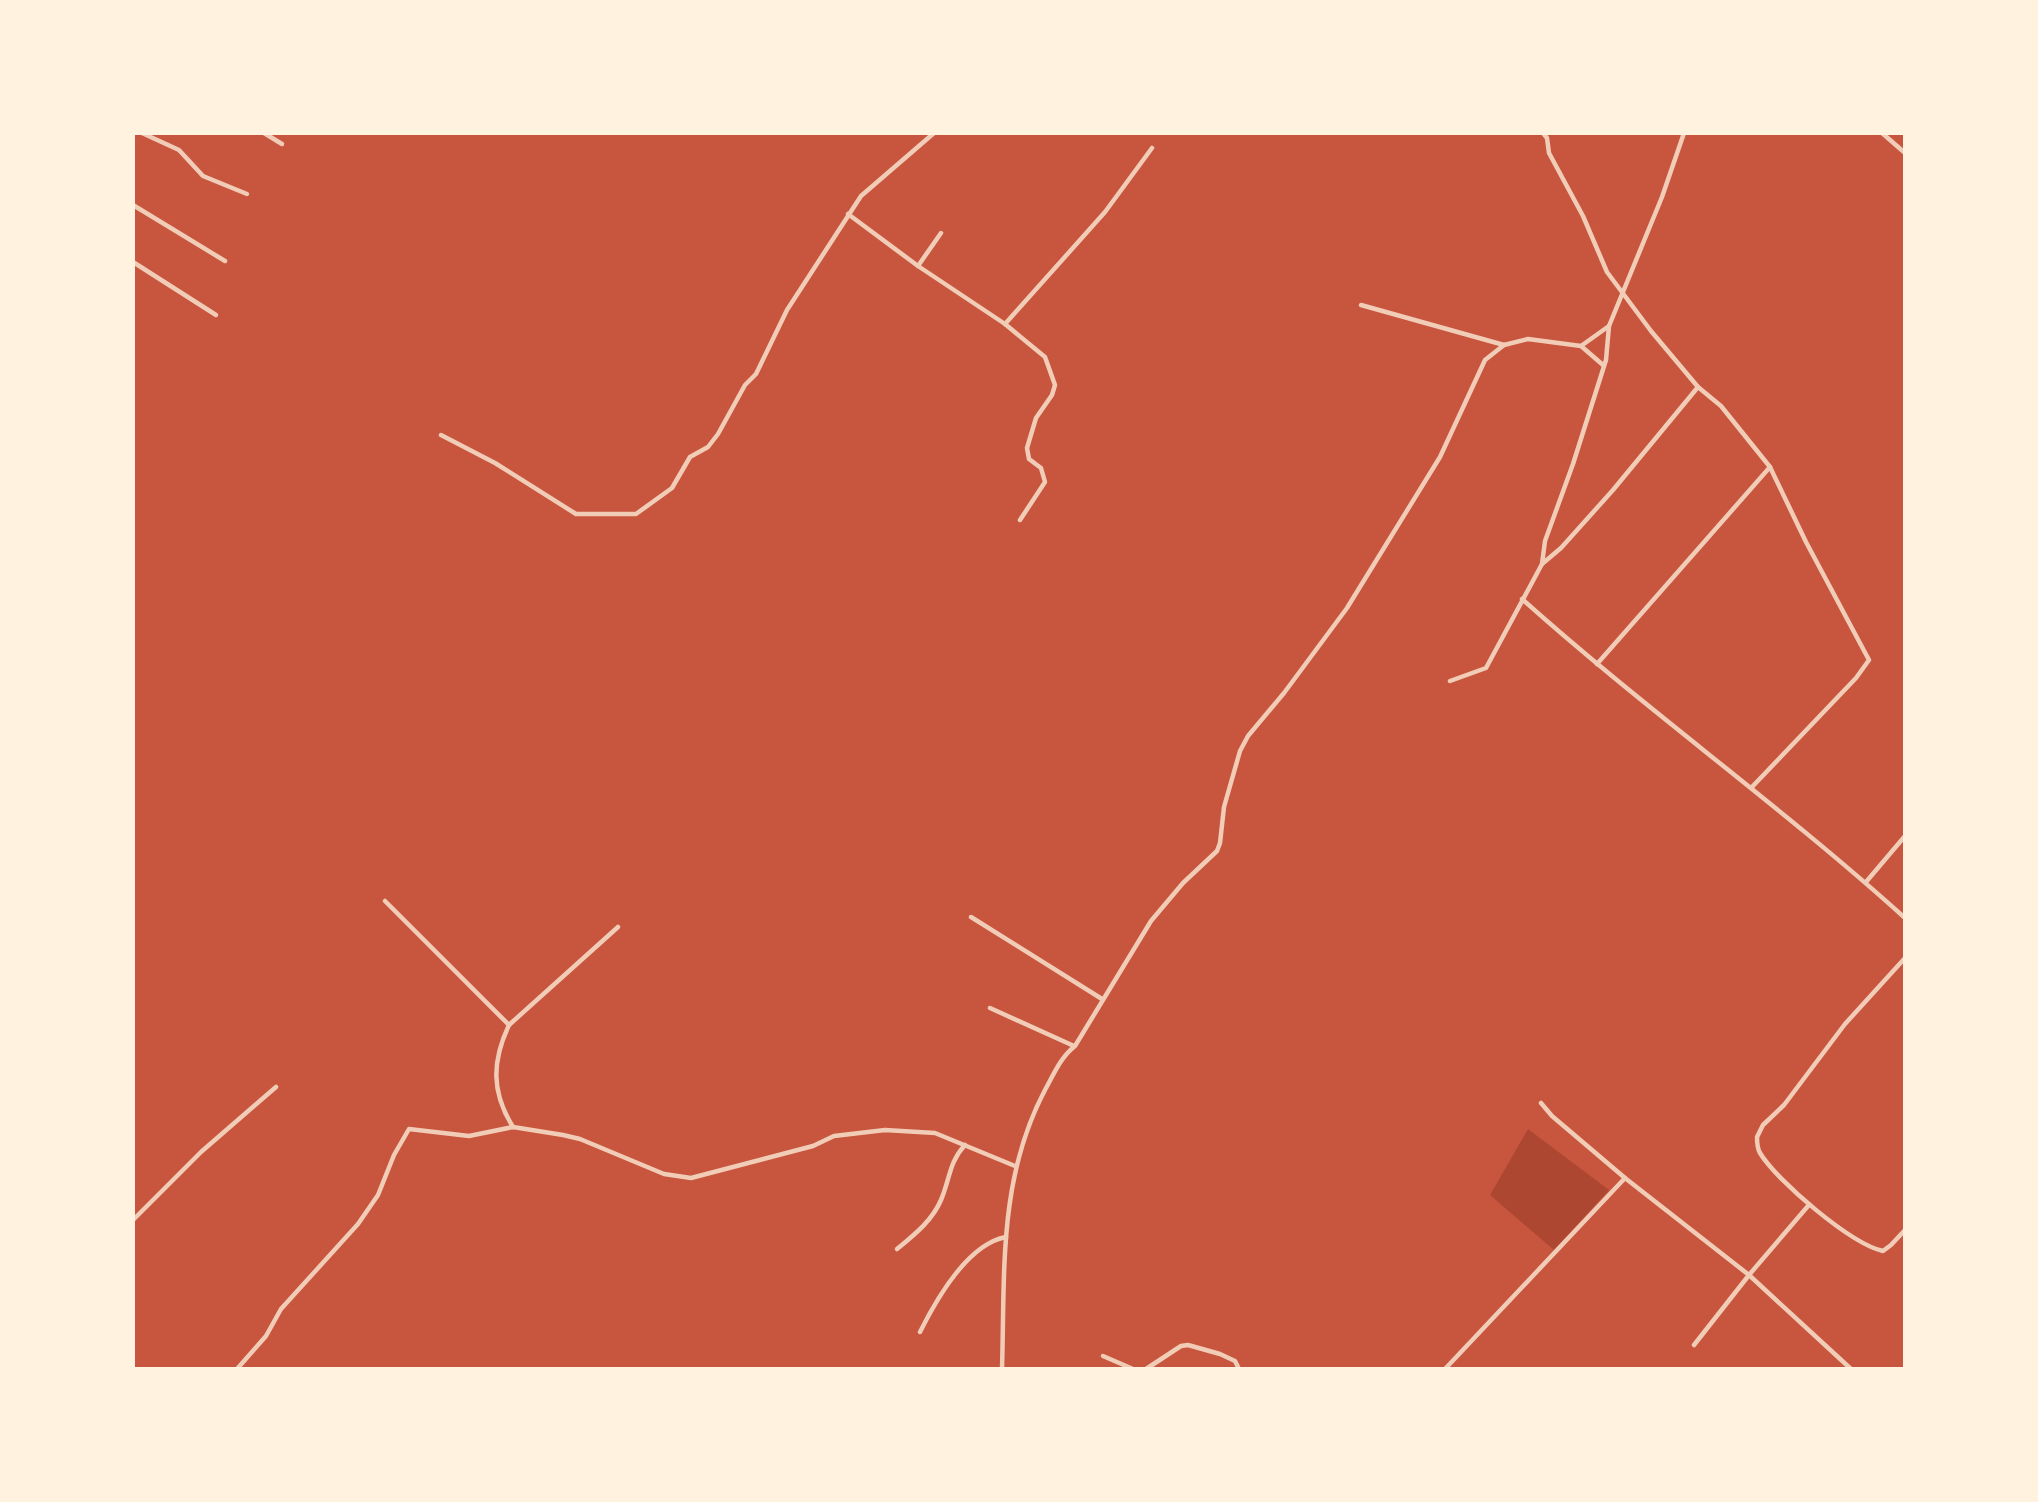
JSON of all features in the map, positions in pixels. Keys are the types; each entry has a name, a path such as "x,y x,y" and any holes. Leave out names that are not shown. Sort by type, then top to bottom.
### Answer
{"street":[{"path":"142,133 178,150 202,176 247,194"},
{"path":"264,133 282,144"},
{"path":"440,435 495,463 576,514 636,514 672,488 690,457 708,447 718,434 746,385 756,374 787,310 861,196 934,133"},
{"path":"1543,133 1547,138 1549,153 1583,216 1608,272 1651,331 1698,387 1721,406 1770,467 1869,660 1856,678 1752,787"},
{"path":"1542,564 1545,541 1606,360 1609,326 1662,197 1684,133"},
{"path":"1882,133 1905,153"},
{"path":"1005,324 1105,212 1152,148"},
{"path":"133,205 225,261"},
{"path":"848,214 918,266 1005,324 1045,357 1054,380 1052,395 1036,418 1027,448 1029,460 1041,468 1045,482 1020,520"},
{"path":"918,266 941,233"},
{"path":"133,262 216,315"},
{"path":"1361,305 1504,345"},
{"path":"1581,346 1609,326"},
{"path":"1002,1369 1006,1237 1015,1166 1037,1106 1061,1060 1075,1046 1151,921 1220,843 1224,807 1240,751 1248,736 1284,693 1347,608 1440,457 1485,360 1504,345 1528,339 1581,346 1603,365"},
{"path":"1450,681 1486,668 1542,564 1561,548 1698,387"},
{"path":"1597,664 1770,467"},
{"path":"1522,599 1597,664 1752,787 1905,918"},
{"path":"1866,882 1905,836"},
{"path":"385,901 509,1025"},
{"path":"971,917 1102,999"},
{"path":"513,1127 498,1094 495,1064 509,1025 618,927"},
{"path":"1905,958 1845,1024 1784,1105 1763,1125 1757,1137 1760,1153 1808,1206 1877,1250 1883,1251 1905,1230"},
{"path":"990,1008 1075,1046"},
{"path":"133,1220 201,1152 276,1087"},
{"path":"1541,1104 1625,1178 1749,1275 1851,1369"},
{"path":"236,1369 266,1335 281,1309 372,1205 394,1155 409,1129 469,1136 513,1127 580,1139 664,1174 691,1178 813,1146 834,1136 885,1129 935,1133 1015,1166"},
{"path":"897,1249 916,1234 934,1214 942,1199 955,1156 965,1145"},
{"path":"1445,1369 1625,1178"},
{"path":"1694,1345 1808,1206"},
{"path":"920,1332 939,1296 958,1270 994,1241 1006,1237"},
{"path":"1146,1369 1175,1348 1188,1345 1235,1361 1239,1369"},
{"path":"1103,1356 1133,1369"}],"shaded area":[{"path":"1528,1129 1609,1190 1554,1250 1490,1195"}]}
